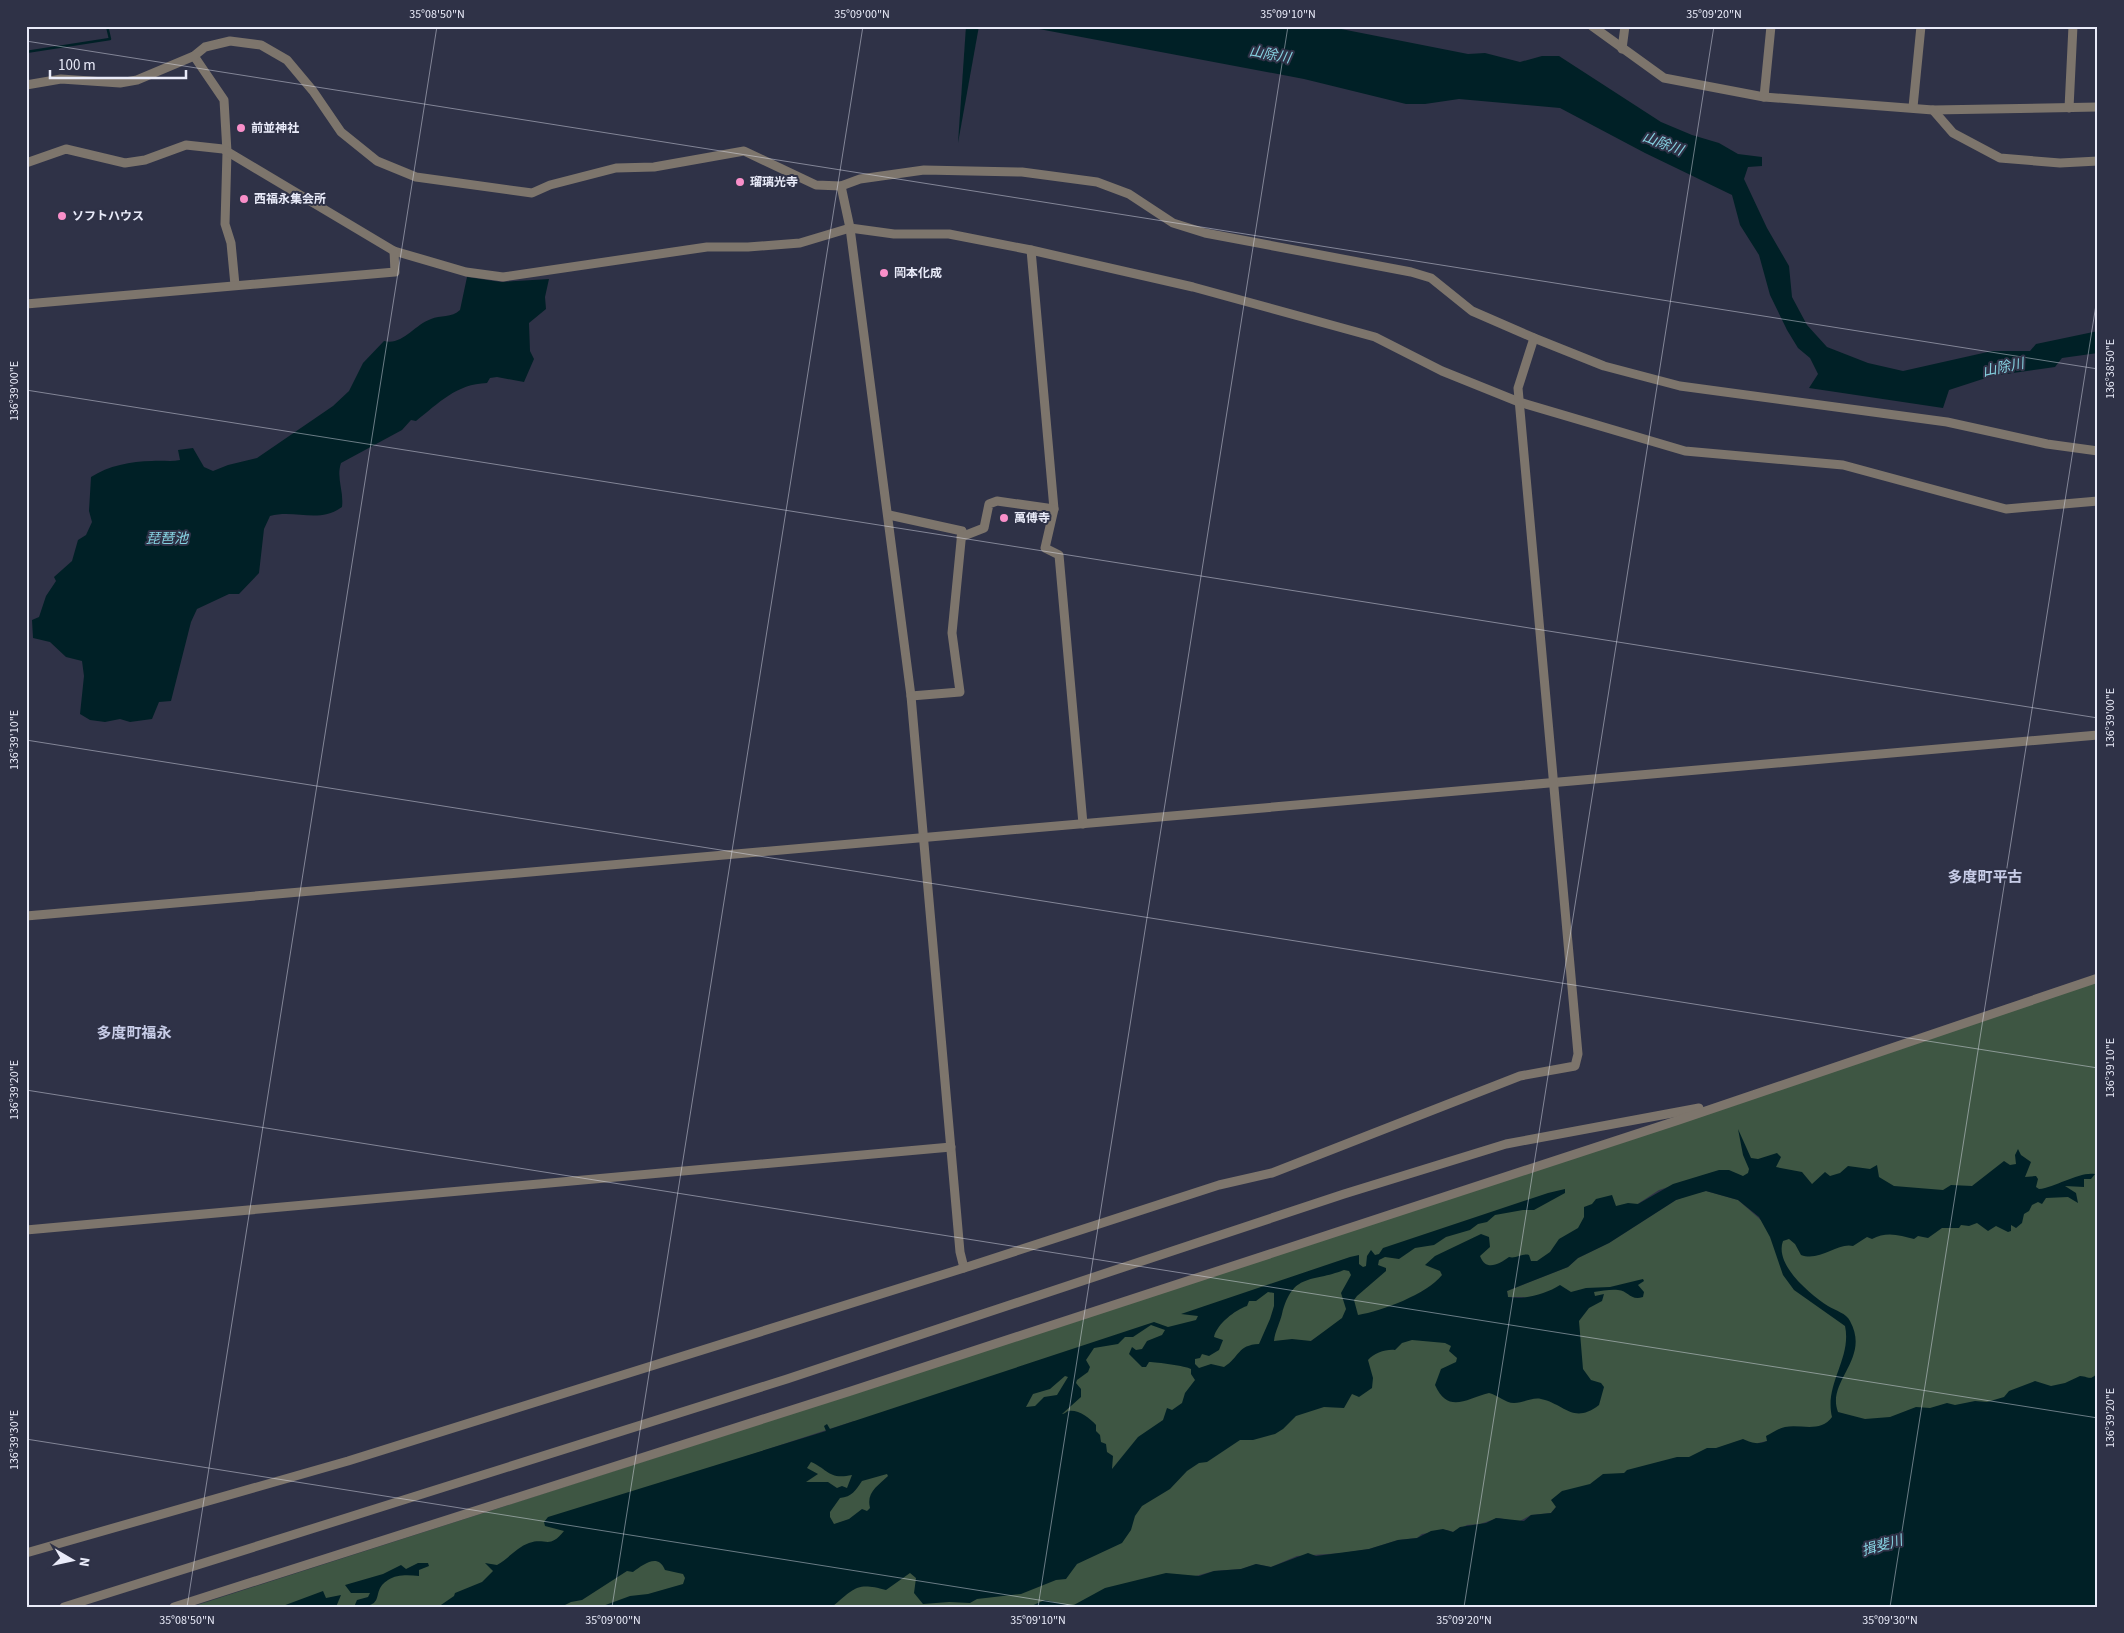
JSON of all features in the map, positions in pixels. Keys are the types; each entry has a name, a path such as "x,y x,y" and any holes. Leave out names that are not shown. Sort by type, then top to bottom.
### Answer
{"street":[{"path":"1592,26 1664,78 1764,97 1933,110 2098,107"},
{"path":"1622,49 1625,26"},
{"path":"1764,97 1771,26"},
{"path":"1912,107 1920,26"},
{"path":"2069,108 2073,26"},
{"path":"26,85 61,79 129,82 194,56 205,47 230,41 261,45 287,60 313,91 341,132 377,161 416,177 532,193 550,186 616,168 654,167 744,151 816,185 841,186 860,179 924,170 1022,172 1098,182 1129,194 1173,223 1205,233 1431,278 1472,311 1604,366 1680,386 1947,422 2048,444 2098,451"},
{"path":"194,56 224,100 227,152 226,224 232,243 235,285"},
{"path":"1933,110 1952,133 2000,158 2060,164 2098,161"},
{"path":"26,163 66,149 125,163 145,160 186,145 223,149 394,251 466,272 502,277 707,247 748,247 800,243 850,228 894,234 949,234 1031,250 1193,287 1375,337 1442,371 1519,402 1685,451 1843,465 2006,509 2098,501"},
{"path":"841,186 850,228 889,514 911,696 960,1252 964,1268"},
{"path":"1031,250 1054,509 1045,548 1059,555 1083,824"},
{"path":"26,304 395,272 394,251"},
{"path":"26,1553 348,1461 964,1268 1219,1185 1272,1174 1520,1076 1574,1066 1578,1054 1518,388 1534,338"},
{"path":"961,537 984,528 989,504 997,501 1054,509"},
{"path":"889,514 962,531 952,633 960,692 911,696"},
{"path":"26,916 2098,735"},
{"path":"174,1607 851,1391 1724,1104 2059,993 2098,978"},
{"path":"64,1607 777,1382 1344,1194 1506,1144 1724,1104"},
{"path":"26,1230 951,1147"}],"shaded area":[{"path":"2098,981 2098,1383 1767,1441 1737,1448 1556,1507 1551,1513 1531,1515 1518,1522 1499,1518 1480,1524 1467,1525 1453,1532 1447,1530 1422,1534 1417,1538 1398,1540 1369,1549 1297,1556 1271,1567 1256,1564 1241,1569 1214,1571 1083,1607 793,1607 829,1588 1138,1502 1361,1356 1526,1297 1508,1297 1507,1291 1568,1267 1578,1258 1609,1243 1676,1200 1706,1191 1738,1200 1762,1221 1767,1222 1714,1172 1659,1190 1561,1254 1359,1322 1353,1313 1118,1469 1042,1505 854,1421 747,1456 570,1538 452,1607 191,1607 850,1395 1871,1059"},
{"path":"804,1459 919,1479 832,1533 750,1474"},
{"path":"610,1546 696,1569 673,1607 492,1607"}],"water":[{"path":"966,26 979,26 958,143"},
{"name":"山除川","path":"1023,26 1326,26 1468,54 1485,53 1520,62 1542,56 1559,56 1661,122 1692,135 1719,143 1738,154 1762,157 1762,166 1748,167 1744,179 1767,228 1789,266 1792,297 1807,325 1827,347 1868,363 1903,371 1992,351 2030,351 2036,344 2098,331 2098,353 2062,358 2055,367 1992,376 1949,390 1943,408 1809,388 1818,374 1810,358 1798,348 1787,330 1770,295 1759,255 1740,225 1732,195 1645,153 1560,108 1459,99 1425,104 1406,104 1304,79"},
{"name":"琵琶池","path":"467,277 501,282 549,279 545,297 546,309 529,323 530,351 534,359 524,382 497,377 490,378 487,383 466,387 440,401 416,421 411,420 402,430 341,463 339,474 342,507 333,512 325,515 279,514 270,516 264,529 259,573 239,594 229,594 197,609 191,622 171,701 159,702 152,719 130,722 120,719 105,722 90,720 80,714 84,676 82,661 66,657 50,642 33,638 32,620 39,617 46,596 56,581 54,577 72,561 78,540 86,535 92,522 89,511 91,477 112,467 128,463 180,460 178,450 193,448 204,467 213,471 228,465 257,458 333,406 349,391 363,363 384,341 397,341 425,322 457,313 460,310"},
{"name":"揖斐川","path":"1738,1129 1751,1158 1758,1159 1777,1153 1781,1157 1776,1167 1802,1172 1812,1184 1825,1172 1830,1176 1840,1173 1848,1166 1870,1169 1877,1165 1879,1177 1894,1186 1943,1190 1951,1185 1972,1186 2004,1161 2010,1165 2016,1164 2015,1155 2018,1149 2021,1155 2031,1162 2025,1177 2036,1176 2038,1179 2036,1187 2039,1189 2082,1175 2095,1174 2091,1179 2084,1179 2084,1187 2065,1186 2076,1193 2078,1203 2068,1197 2046,1198 2042,1204 2038,1202 2032,1205 2029,1211 2024,1214 2022,1223 2016,1228 2011,1225 2011,1231 2008,1232 1996,1226 1988,1231 1977,1223 1969,1226 1961,1225 1959,1228 1942,1228 1928,1238 1918,1236 1914,1239 1893,1234 1882,1235 1872,1239 1867,1237 1853,1246 1841,1247 1815,1256 1801,1255 1795,1244 1789,1239 1783,1241 1782,1250 1784,1260 1796,1278 1821,1301 1846,1316 1855,1335 1855,1347 1852,1358 1838,1390 1836,1401 1838,1412 1865,1419 1890,1417 1916,1407 1930,1408 1947,1403 1955,1405 1975,1401 1987,1402 2004,1397 2009,1391 2035,1381 2051,1386 2065,1383 2080,1376 2091,1378 2098,1373 2098,1607 1029,1607 1045,1600 1072,1606 1105,1588 1166,1573 1199,1576 1214,1571 1241,1569 1256,1564 1271,1567 1308,1553 1316,1556 1369,1549 1398,1540 1417,1538 1431,1531 1443,1529 1453,1532 1460,1527 1486,1523 1496,1518 1524,1521 1531,1515 1551,1513 1556,1507 1551,1500 1562,1491 1590,1484 1603,1474 1624,1473 1627,1470 1677,1457 1689,1457 1707,1448 1716,1448 1743,1439 1760,1443 1767,1441 1766,1436 1778,1429 1791,1426 1817,1426 1827,1422 1832,1417 1831,1405 1834,1382 1845,1349 1845,1326 1794,1290 1783,1275 1770,1237 1759,1217 1738,1200 1706,1191 1676,1200 1609,1243 1578,1258 1568,1267 1507,1291 1508,1297 1521,1298 1542,1294 1560,1285 1571,1292 1586,1288 1610,1287 1643,1279 1644,1281 1638,1285 1644,1292 1643,1297 1635,1298 1618,1290 1594,1292 1595,1296 1604,1294 1602,1301 1589,1308 1579,1321 1583,1369 1591,1380 1601,1383 1604,1387 1599,1405 1590,1411 1576,1413 1541,1399 1511,1403 1489,1393 1465,1401 1452,1402 1440,1394 1435,1385 1441,1369 1456,1362 1457,1358 1449,1351 1451,1346 1445,1343 1412,1340 1402,1343 1395,1350 1377,1353 1368,1360 1373,1378 1372,1388 1359,1397 1352,1394 1344,1408 1324,1407 1296,1416 1275,1434 1253,1440 1240,1440 1207,1462 1199,1463 1187,1471 1170,1489 1142,1506 1135,1516 1131,1530 1122,1543 1077,1564 1066,1579 1056,1580 1021,1594 977,1599 970,1603 923,1604 914,1593 916,1578 910,1573 886,1590 868,1587 856,1588 832,1607 600,1607 630,1596 648,1594 683,1584 685,1578 683,1574 665,1570 659,1562 655,1561 646,1563 633,1572 627,1571 582,1600 571,1602 561,1607 438,1607 454,1596 455,1593 482,1582 493,1571 485,1563 497,1565 529,1543 551,1542 559,1537 564,1531 545,1526 544,1522 548,1517 826,1431 824,1426 827,1424 830,1429 1154,1322 1168,1327 1196,1320 1198,1316 1181,1314 1350,1257 1359,1255 1359,1264 1363,1267 1366,1266 1367,1256 1371,1250 1375,1255 1379,1254 1383,1248 1565,1189 1565,1193 1534,1210 1495,1215 1487,1222 1478,1224 1470,1230 1446,1237 1434,1245 1415,1248 1399,1259 1385,1257 1379,1260 1378,1265 1386,1268 1386,1271 1354,1300 1358,1315 1379,1310 1403,1301 1426,1289 1442,1275 1440,1271 1425,1265 1435,1256 1481,1234 1489,1237 1490,1247 1480,1256 1486,1264 1493,1265 1509,1257 1524,1255 1529,1255 1531,1261 1537,1261 1550,1252 1559,1239 1578,1228 1584,1217 1584,1207 1592,1204 1596,1199 1612,1195 1616,1206 1628,1203 1638,1204 1673,1184 1719,1170 1729,1170 1743,1176 1748,1173 1749,1169 1743,1155","holes":["1344,1270 1349,1271 1351,1275 1341,1293 1346,1309 1342,1318 1311,1341 1292,1339 1274,1341 1286,1301 1292,1291 1305,1281","1268,1292 1274,1293 1274,1306 1259,1344 1242,1349 1224,1367 1211,1364 1199,1368 1195,1364 1195,1359 1200,1358 1202,1354 1209,1356 1219,1350 1223,1340 1214,1337 1219,1327 1232,1314 1247,1306 1249,1301 1256,1301","1151,1325 1165,1330 1162,1335 1147,1341 1142,1349 1136,1350 1132,1347 1129,1354 1142,1367 1146,1367 1149,1362 1171,1364 1191,1369 1191,1374 1195,1380 1185,1393 1182,1403 1172,1410 1167,1408 1163,1420 1138,1437 1112,1469 1113,1456 1107,1452 1106,1444 1101,1442 1100,1435 1096,1431 1096,1425 1076,1411 1068,1411 1062,1414 1081,1397 1081,1389 1076,1383 1077,1380 1088,1372 1090,1367 1086,1360 1094,1348 1118,1344 1125,1337 1133,1337","1065,1376 1068,1377 1057,1395 1044,1397 1035,1406 1026,1407 1033,1394 1050,1389","811,1462 833,1475 852,1475 847,1488 842,1486 837,1488 828,1482 806,1482 818,1474 807,1468","887,1474 888,1476 871,1493 870,1508 867,1511 862,1509 849,1519 834,1524 830,1517 830,1512 840,1498 851,1495 862,1481"]},
{"path":"418,1563 428,1563 429,1566 419,1570 419,1576 403,1575 388,1580 380,1589 375,1602 365,1606 354,1607 357,1600 368,1597 370,1593 351,1593 345,1585 383,1574 401,1565 406,1569"},
{"path":"323,1591 326,1598 341,1595 336,1607 280,1607"}],"waterway":[{"path":"26,52 110,39 107,26"}],"place":[{"name":"前並神社","path":"241,128"},
{"name":"瑠璃光寺","path":"740,182"},
{"name":"西福永集会所","path":"244,199"},
{"name":"ソフトハウス","path":"62,216"},
{"name":"岡本化成","path":"884,273"},
{"name":"萬傅寺","path":"1004,518"}],"district":[{"name":"多度町平古","path":"1985,877"},
{"name":"多度町福永","path":"134,1033"}]}
